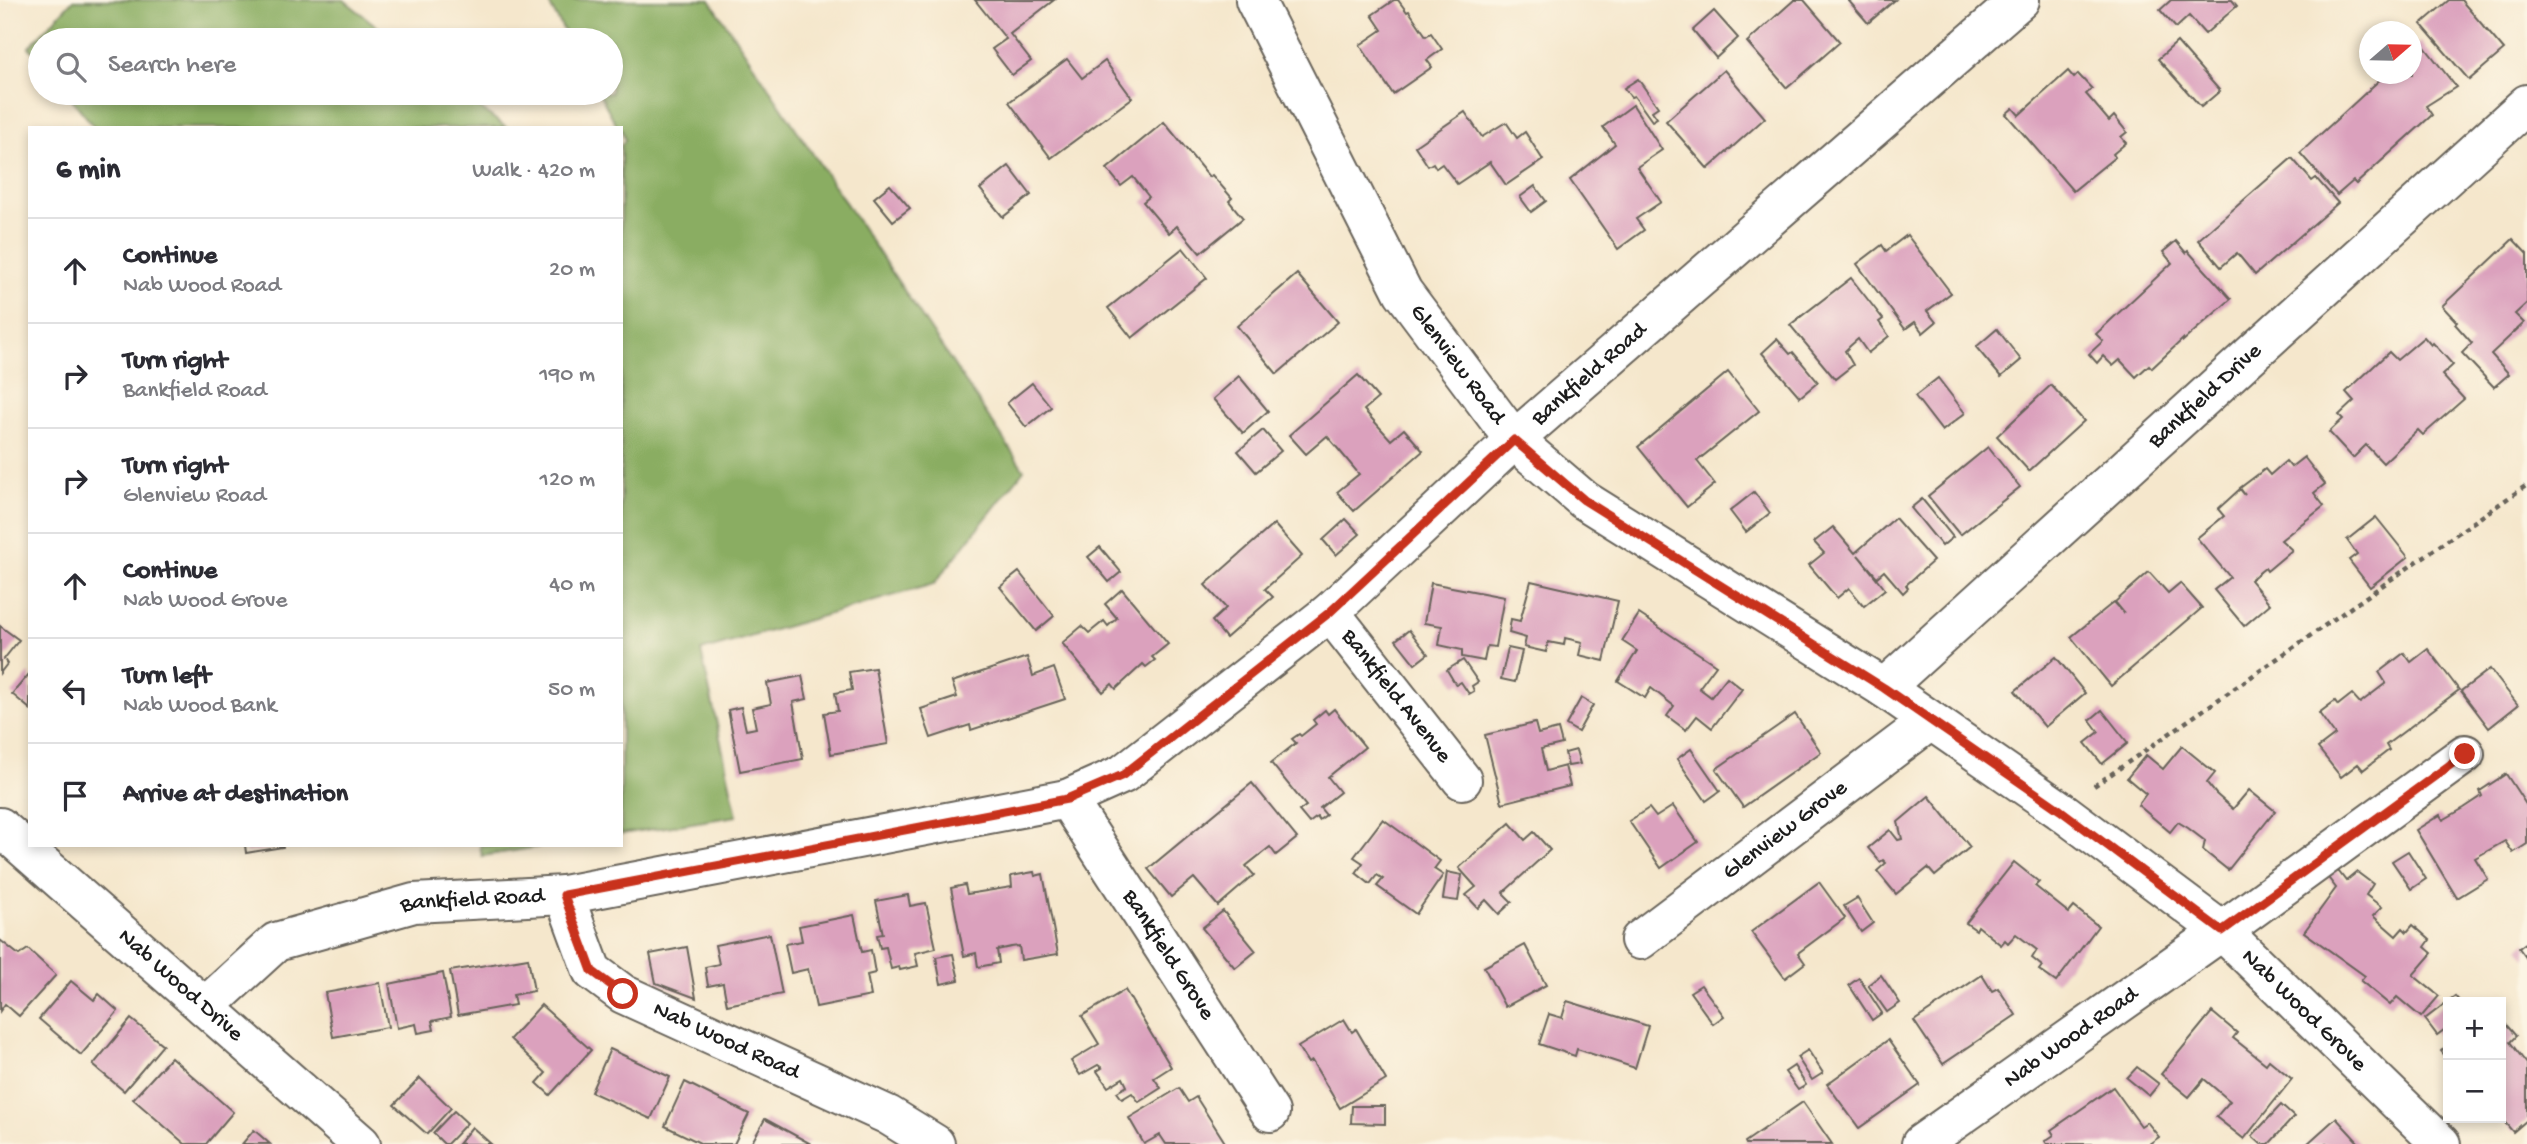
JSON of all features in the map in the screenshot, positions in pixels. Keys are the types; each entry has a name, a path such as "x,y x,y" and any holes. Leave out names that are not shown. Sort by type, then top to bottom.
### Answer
{"street":[{"name":"Glenview Road","path":"1255,0 1403,292 1514,440 1584,500 1884,688 2060,810"},
{"name":"Bankfield Road","path":"205,1007 276,942 414,903 564,895 1067,799 1123,775 1330,612 1514,440 2020,0"},
{"name":"Bankfield Drive","path":"1884,688 2527,104"},
{"name":"Bankfield Avenue","path":"1330,612 1462,780"},
{"name":"Glenview Grove","path":"1640,940 1930,721"},
{"name":"Nab Wood Road","path":"1921,1144 2222,931 2465,754"},
{"name":"Bankfield Grove","path":"1067,799 1270,1112"},
{"name":"Nab Wood Grove","path":"2060,810 2222,931 2441,1144"},
{"name":"Nab Wood Drive","path":"0,827 361,1144"},
{"name":"Nab Wood Road","path":"564,895 592,971 623,994 888,1115 936,1144"}],"path":[{"path":"2060,810 2527,485"}],"green space":[{"path":"73,0 344,0 379,28 47,28"},
{"path":"547,0 710,0 1024,470 934,584 701,651 737,816 623,834 625,140 623,126 617,126 606,105 623,105 623,28 562,28"},
{"path":"77,105 475,105 504,126 93,126"},
{"path":"480,847 538,847 482,856"}],"building":[{"path":"975,0 1054,0 1010,34 1031,61 1012,75 992,49 1006,39"},
{"path":"1398,0 1407,12 1409,11 1426,36 1431,33 1442,49 1427,60 1432,67 1393,94 1360,45 1382,30 1372,15"},
{"path":"1794,0 1804,0 1840,42 1787,88 1747,42"},
{"path":"1848,0 1895,0 1868,23"},
{"path":"2171,0 2232,0 2237,6 2205,34 2189,16 2176,28 2160,10"},
{"path":"2449,0 2461,0 2504,50 2469,80 2422,23"},
{"path":"1714,11 1738,38 1716,58 1693,30"},
{"path":"2177,42 2220,91 2201,107 2158,59"},
{"path":"2422,43 2456,87 2426,106 2432,115 2356,184 2353,181 2337,195 2300,153 2375,84 2422,84"},
{"path":"1067,59 1082,78 1105,61 1132,98 1051,158 1009,102"},
{"path":"1724,70 1765,118 1708,169 1666,121"},
{"path":"2068,71 2074,78 2078,74 2092,89 2086,94 2109,121 2114,116 2127,132 2121,137 2126,143 2113,154 2115,157 2073,191 2006,114 2013,108 2019,115"},
{"path":"1638,79 1658,107 1652,111 1657,118 1652,121 1634,96 1631,97 1624,88"},
{"path":"1633,105 1662,150 1637,167 1661,202 1636,219 1644,230 1618,249 1570,180 1615,144 1603,127"},
{"path":"1465,112 1482,137 1506,122 1517,138 1525,132 1543,160 1506,185 1490,162 1457,184 1442,164 1436,168 1433,163 1428,166 1415,146"},
{"path":"1164,122 1209,177 1212,175 1232,198 1229,201 1243,218 1200,253 1177,226 1169,233 1143,202 1149,197 1133,177 1121,186 1107,169"},
{"path":"2292,158 2312,181 2316,178 2338,203 2255,275 2237,253 2221,267 2198,240"},
{"path":"1009,166 1031,195 1003,217 980,189"},
{"path":"890,185 910,208 893,221 874,198"},
{"path":"1535,186 1546,201 1531,212 1520,197"},
{"path":"1907,235 1951,293 1927,311 1936,322 1923,333 1915,322 1905,329 1857,264 1882,245 1886,251"},
{"path":"2513,239 2527,254 2527,303 2515,314 2524,323 2491,354 2509,374 2494,387 2462,353 2472,343 2442,306"},
{"path":"2176,241 2231,299 2152,368 2149,365 2136,377 2120,360 2113,366 2103,356 2097,363 2089,354 2103,341 2096,334 2172,263 2163,252"},
{"path":"1183,248 1207,278 1132,338 1108,308"},
{"path":"1297,274 1338,322 1277,374 1237,326"},
{"path":"1851,278 1883,319 1879,322 1889,336 1868,353 1858,339 1845,351 1853,365 1835,379 1790,325"},
{"path":"1997,329 2021,360 2001,377 1976,347"},
{"path":"2424,337 2453,365 2442,375 2464,399 2423,435 2418,430 2383,463 2366,445 2353,458 2329,432 2343,419 2339,415 2354,401 2346,392 2389,352 2397,360"},
{"path":"1777,339 1790,354 1793,352 1818,382 1800,397 1762,353"},
{"path":"1728,372 1759,411 1697,461 1715,484 1687,507 1638,447"},
{"path":"1358,375 1378,398 1364,410 1391,440 1404,429 1423,451 1354,511 1337,492 1359,474 1339,450 1327,436 1306,454 1289,435"},
{"path":"1239,376 1268,411 1243,433 1213,399"},
{"path":"1938,378 1965,413 1942,431 1915,396"},
{"path":"1032,383 1051,407 1026,427 1007,403"},
{"path":"2051,385 2084,421 2029,471 1997,436"},
{"path":"1263,430 1281,451 1256,472 1238,451"},
{"path":"1988,447 2020,487 1960,535 1928,496"},
{"path":"2304,457 2325,484 2314,493 2324,506 2281,540 2292,550 2267,571 2265,568 2250,580 2270,604 2244,626 2214,590 2230,577 2197,538 2224,516 2218,509 2240,489 2245,495 2240,488 2265,469 2270,475 2286,461 2291,467"},
{"path":"1754,492 1770,513 1746,532 1730,511"},
{"path":"1922,499 1953,537 1942,546 1911,508"},
{"path":"2376,517 2408,557 2370,587 2349,560 2357,554 2347,540"},
{"path":"1895,518 1933,561 1906,585 1908,588 1903,593 1884,571 1877,577 1858,555 1885,589 1864,606 1849,588 1837,598 1809,565 1824,553 1814,542 1833,527 1855,553"},
{"path":"1346,519 1360,534 1336,555 1323,540"},
{"path":"1274,524 1302,556 1265,589 1273,597 1226,638 1212,621 1226,608 1205,585"},
{"path":"1100,547 1121,572 1109,582 1088,557"},
{"path":"1019,572 1054,616 1036,631 1000,587"},
{"path":"2149,572 2168,593 2180,583 2202,608 2111,686 2071,637 2114,602 2124,613 2115,602"},
{"path":"1531,581 1618,601 1604,661 1579,655 1582,642 1565,638 1564,645 1548,642 1546,652 1524,647 1526,638 1509,633 1511,619 1520,621"},
{"path":"1431,583 1504,597 1495,647 1487,646 1484,661 1462,657 1462,650 1439,645 1442,626 1424,623"},
{"path":"1122,589 1168,644 1152,657 1155,660 1146,667 1143,664 1116,689 1112,684 1103,692 1062,643 1082,626 1089,633 1104,621 1108,626 1117,618 1105,604"},
{"path":"1639,614 1716,665 1699,688 1711,697 1727,677 1742,689 1712,728 1697,716 1686,730 1667,716 1674,706 1651,688 1645,698 1618,681 1637,651 1622,641"},
{"path":"0,626 19,640 4,659 7,664 0,673"},
{"path":"1409,630 1428,654 1415,664 1396,640"},
{"path":"1508,648 1522,651 1515,682 1501,679"},
{"path":"2428,649 2459,690 2386,745 2389,750 2363,770 2358,764 2341,777 2318,748 2335,735 2319,713 2335,701 2338,705 2352,694 2360,703 2386,683 2379,672 2404,653 2411,662"},
{"path":"1027,657 1033,676 1054,668 1065,699 971,730 970,725 931,738 921,709 957,697 952,682"},
{"path":"2056,657 2085,693 2045,727 2015,691"},
{"path":"1463,660 1478,682 1472,686 1474,691 1469,694 1461,682 1456,685 1447,670"},
{"path":"875,668 888,744 831,754 824,713 838,711 835,693 852,690 849,672"},
{"path":"2490,669 2518,705 2489,728 2461,691"},
{"path":"28,675 28,707 12,694"},
{"path":"802,676 807,699 793,702 803,759 740,771 728,710 741,707 746,730 756,728 752,708 771,704 767,683"},
{"path":"1581,698 1593,705 1578,732 1566,725"},
{"path":"1334,709 1365,747 1328,777 1340,792 1320,808 1326,815 1309,823 1299,811 1306,806 1271,763 1296,743 1292,739 1299,734 1301,736 1316,724 1313,720 1325,710 1328,714"},
{"path":"2102,710 2128,743 2102,764 2085,743 2099,732 2090,720"},
{"path":"1795,714 1821,752 1743,807 1716,769"},
{"path":"1535,723 1538,734 1558,729 1562,744 1541,749 1546,771 1565,766 1570,786 1502,803 1485,735"},
{"path":"2182,746 2215,773 2207,783 2233,809 2249,790 2275,811 2228,870 2203,850 2205,841 2188,828 2178,822 2170,832 2138,805 2146,794 2127,778 2146,755 2163,769"},
{"path":"1691,749 1720,791 1706,801 1677,759"},
{"path":"1576,750 1580,764 1568,766 1565,753"},
{"path":"2506,774 2527,806 2527,844 2513,853 2505,841 2475,858 2488,879 2457,898 2416,830 2440,815 2443,820 2464,808 2482,796 2480,791"},
{"path":"1252,783 1297,838 1276,855 1270,847 1246,866 1254,875 1218,906 1194,878 1171,897 1148,869"},
{"path":"1929,796 1970,847 1935,876 1928,868 1896,894 1877,871 1886,863 1883,860 1880,862 1868,848 1890,830 1898,840 1902,839 1898,822"},
{"path":"1673,806 1698,842 1661,868 1629,821 1649,808 1656,817"},
{"path":"1383,819 1440,861 1434,869 1443,875 1416,914 1377,886 1383,879 1377,875 1370,884 1356,873 1363,863 1354,857"},
{"path":"1510,823 1525,840 1534,832 1550,850 1503,893 1512,902 1499,914 1486,900 1478,908 1466,895 1476,887 1459,868"},
{"path":"245,847 283,847 246,853"},
{"path":"2408,851 2426,879 2411,889 2392,861"},
{"path":"2014,862 2039,882 2035,886 2069,913 2074,907 2098,926 2056,982 2039,970 2042,966 2032,958 2037,950 2016,934 2008,943 2005,940 2001,945 1978,926 1976,930 1966,923"},
{"path":"2329,867 2339,872 2346,881 2357,872 2373,884 2366,895 2382,907 2373,916 2396,936 2403,928 2407,932 2413,925 2430,940 2425,947 2432,953 2413,975 2439,996 2421,1017 2397,997 2390,1005 2361,981 2365,976 2304,932 2336,888 2323,871"},
{"path":"1034,872 1035,876 1043,874 1058,954 1021,960 1019,946 1011,947 997,950 999,963 978,967 976,953 964,956 951,888 965,885 967,894 1012,887 1011,876"},
{"path":"1447,872 1462,875 1458,901 1443,899"},
{"path":"1819,882 1845,918 1798,953 1805,963 1785,978 1751,932"},
{"path":"908,895 910,906 926,903 936,948 915,953 918,966 891,969 886,947 880,948 877,935 883,934 876,901"},
{"path":"1857,898 1873,923 1861,932 1844,906"},
{"path":"1223,911 1256,951 1235,968 1202,928"},
{"path":"854,915 862,952 871,950 875,973 867,975 871,996 816,1007 808,969 791,973 785,944 802,941 799,926"},
{"path":"770,934 782,994 727,1005 723,983 708,986 705,967 719,964 715,945"},
{"path":"0,940 19,955 28,949 56,975 19,1016 5,1004 0,1011"},
{"path":"2527,942 2527,959 2519,948"},
{"path":"1525,945 1546,985 1505,1007 1484,967"},
{"path":"687,947 696,998 656,983 650,954"},
{"path":"953,954 959,980 941,984 936,957"},
{"path":"528,958 534,991 513,995 515,1005 458,1015 450,971"},
{"path":"443,973 451,1017 432,1021 434,1030 418,1033 416,1024 397,1028 389,984"},
{"path":"1881,975 1900,1003 1887,1012 1868,985"},
{"path":"1982,975 1992,991 1998,988 2016,1015 1943,1064 1914,1021"},
{"path":"1859,978 1882,1013 1872,1020 1849,985"},
{"path":"71,981 94,1000 99,994 118,1011 81,1055 39,1019"},
{"path":"380,983 388,1027 333,1037 325,993"},
{"path":"1701,985 1724,1016 1713,1024 1690,992"},
{"path":"1125,990 1171,1067 1154,1078 1161,1088 1139,1102 1132,1093 1122,1099 1117,1092 1127,1086 1123,1078 1108,1087 1097,1071 1102,1068 1098,1065 1080,1075 1071,1061 1099,1044 1082,1016"},
{"path":"1567,1001 1648,1026 1635,1068 1577,1049 1575,1056 1539,1044 1549,1014 1562,1018"},
{"path":"541,1005 591,1050 550,1095 537,1083 546,1073 510,1039"},
{"path":"2443,1005 2443,1031 2437,1035 2425,1019"},
{"path":"2212,1012 2237,1033 2233,1038 2266,1064 2269,1060 2292,1079 2244,1139 2216,1117 2230,1101 2204,1079 2189,1097 2161,1074"},
{"path":"131,1019 163,1045 124,1091 93,1065"},
{"path":"1344,1019 1352,1032 1356,1029 1386,1080 1340,1108 1312,1061 1308,1063 1298,1047"},
{"path":"2506,1025 2516,1036 2510,1042 2527,1064 2527,1120 2513,1132 2505,1123"},
{"path":"1888,1040 1920,1085 1859,1128 1827,1084"},
{"path":"610,1049 670,1077 651,1119 591,1092"},
{"path":"1808,1050 1823,1073 1812,1080 1797,1057"},
{"path":"171,1057 233,1112 206,1144 185,1144 133,1099"},
{"path":"1794,1066 1806,1085 1798,1090 1785,1072"},
{"path":"2137,1067 2159,1084 2149,1096 2127,1078"},
{"path":"420,1078 451,1108 427,1134 394,1105"},
{"path":"685,1082 749,1114 734,1144 702,1144 665,1126"},
{"path":"2113,1087 2141,1126 2147,1122 2159,1137 2149,1144 2047,1144 2045,1141 2054,1135 2051,1130"},
{"path":"1179,1088 1188,1102 1196,1097 1226,1144 1166,1144 1160,1135 1144,1144 1129,1118"},
{"path":"1803,1102 1832,1144 1746,1144 1745,1142"},
{"path":"2281,1105 2294,1117 2269,1144 2261,1144 2252,1136"},
{"path":"1352,1106 1385,1106 1385,1124 1351,1123"},
{"path":"454,1111 467,1123 444,1144 433,1133"},
{"path":"2336,1118 2358,1142 2356,1144 2307,1144"},
{"path":"765,1119 789,1132 811,1144 751,1144"},
{"path":"472,1127 491,1144 458,1144"},
{"path":"254,1130 270,1144 242,1144"}],"route":[{"path":"623,994 592,971 564,895 1067,799 1123,775 1330,612 1514,440 1584,500 1884,688 2060,810 2222,931 2465,754"}]}
